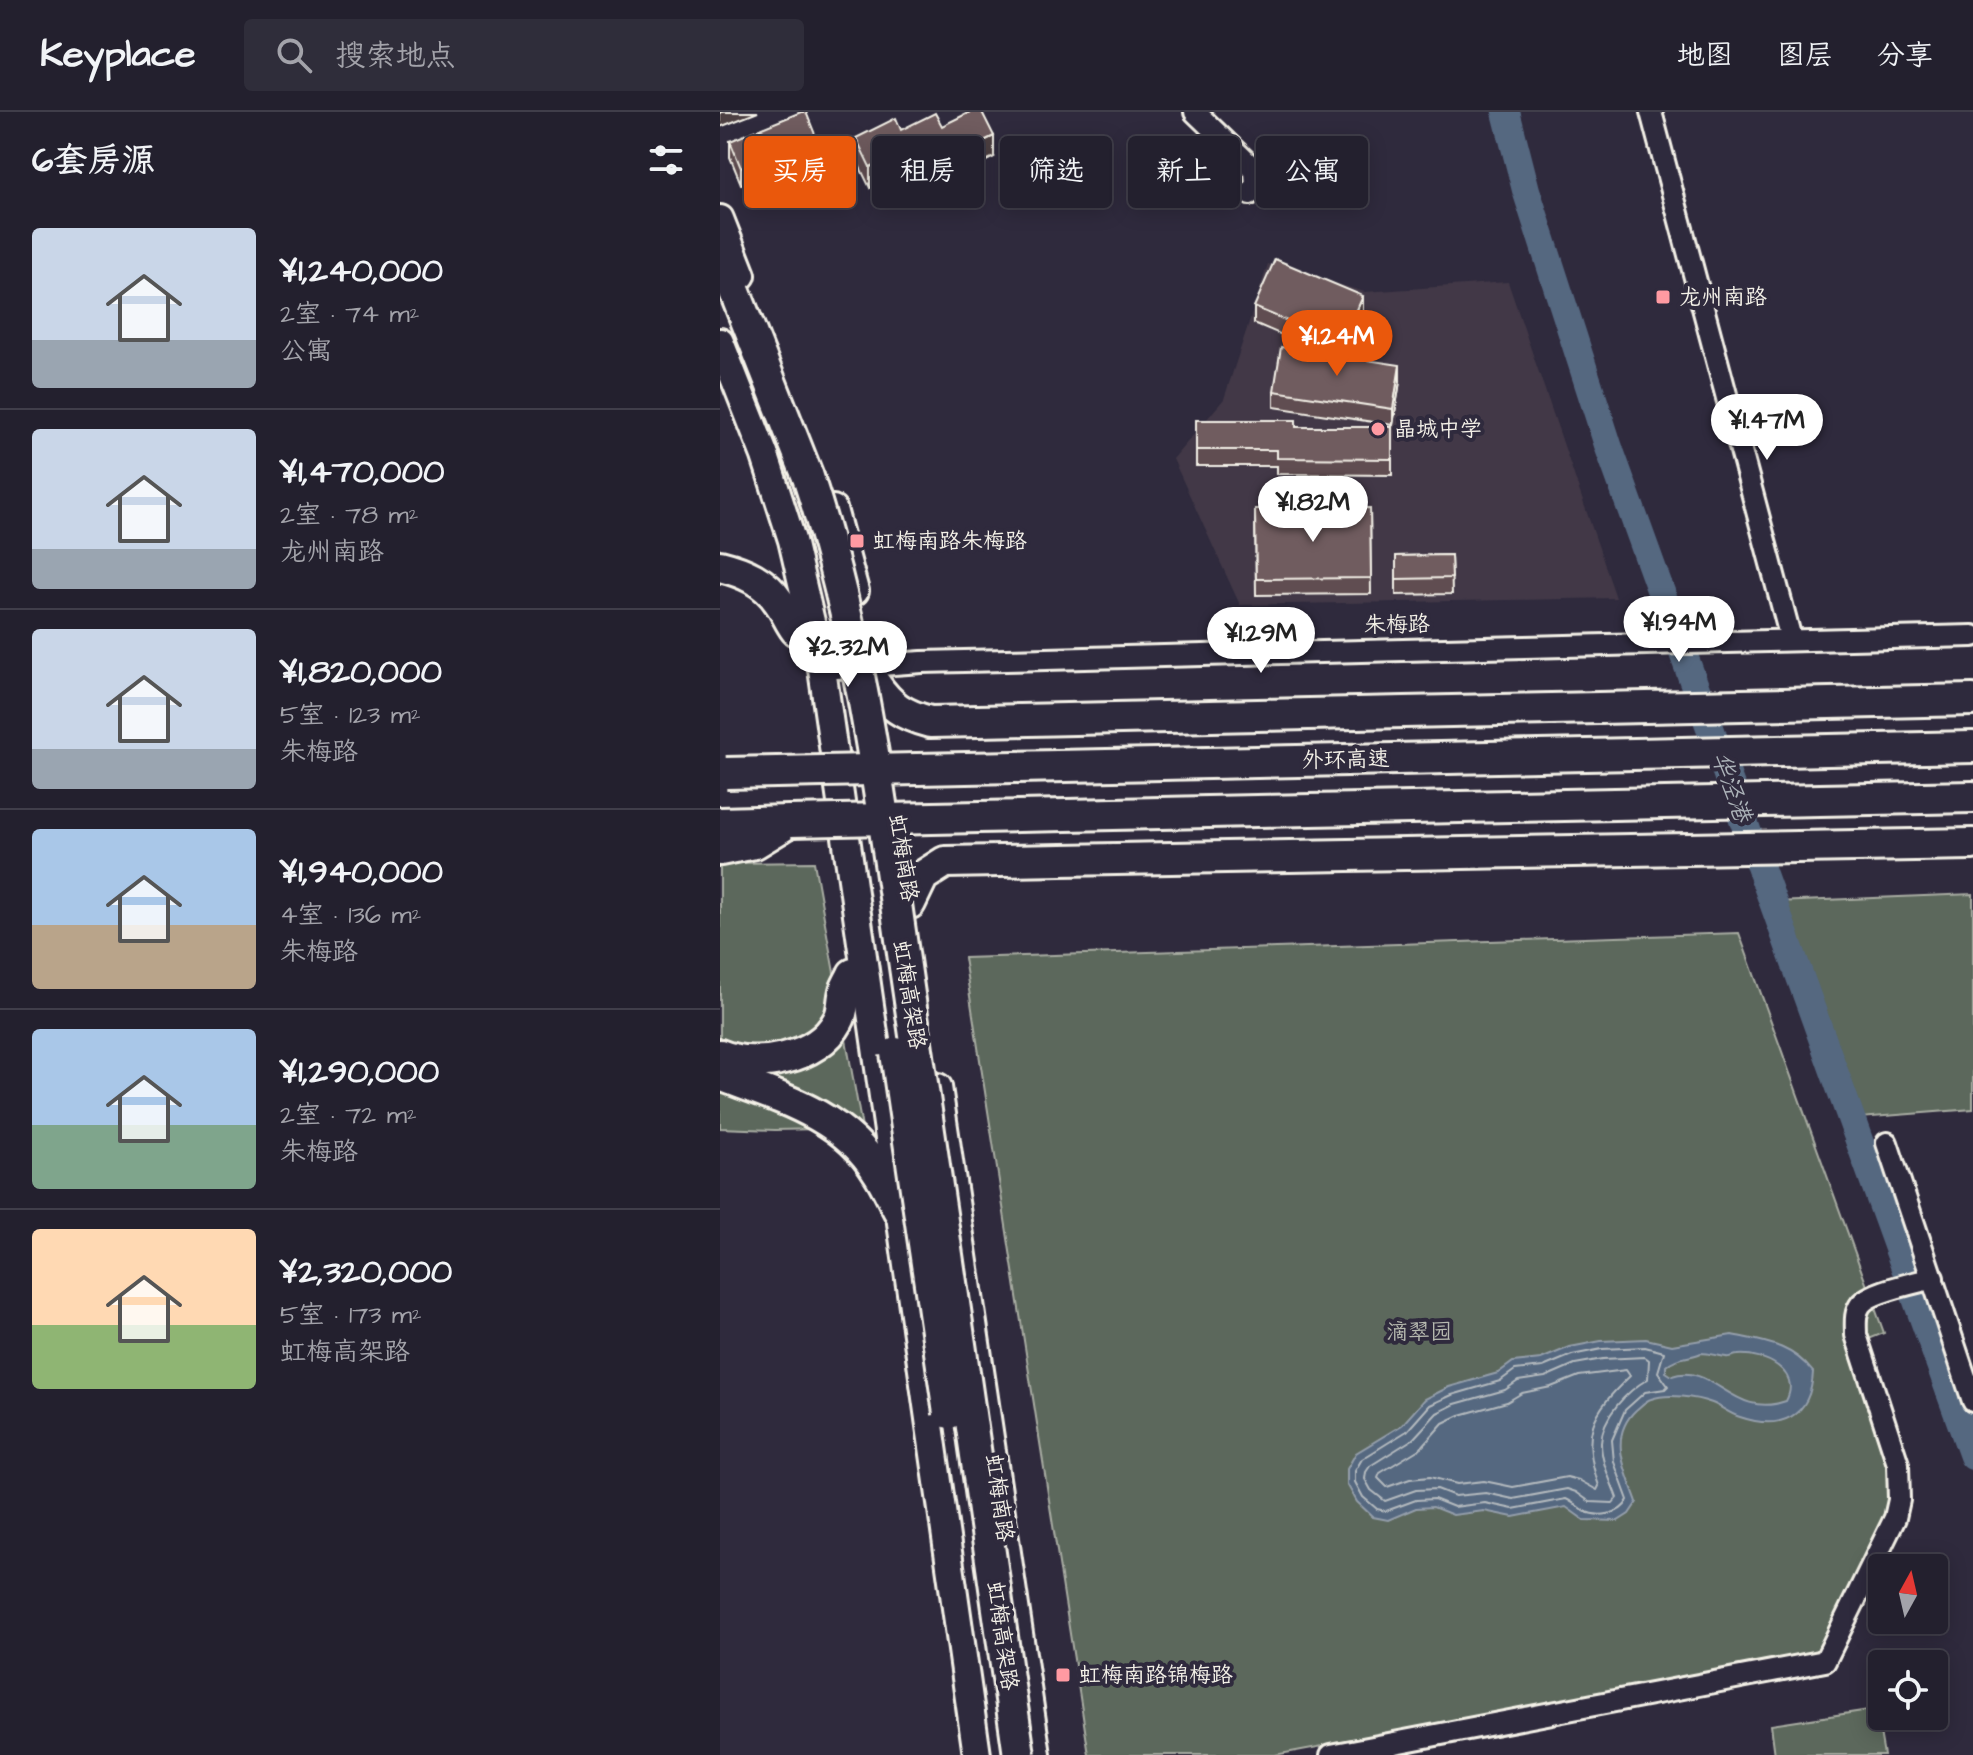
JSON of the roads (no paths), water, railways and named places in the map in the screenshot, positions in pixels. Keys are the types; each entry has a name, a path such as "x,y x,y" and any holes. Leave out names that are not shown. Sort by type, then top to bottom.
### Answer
{"highway":[{"name":"虹梅高架路","path":"720,254 821,518 864,699 1019,1755"},
{"name":"虹梅高架路","path":"720,296 764,406 803,519 846,703 998,1755"},
{"path":"720,566 743,572 765,585 781,603 786,618 796,630"},
{"path":"873,674 888,703 907,716 930,722 1973,700"},
{"name":"外环高速","path":"722,772 1973,747"},
{"path":"720,823 1973,797"},
{"path":"720,850 755,843 791,821"},
{"path":"910,903 923,876 945,862 1973,844"},
{"path":"724,1064 766,1062 800,1053 823,1039 837,1024 844,1007 845,991 853,974"},
{"path":"724,1064 832,1123 858,1145 878,1171 899,1211"},
{"path":"949,1165 982,1433 1029,1755"}],"main road":[{"name":"虹梅南路","path":"720,219 821,472 845,546 873,674 1037,1755"},
{"path":"720,342 765,456 792,540 822,669 977,1755"},
{"path":"720,381 753,465 807,679 877,1122 883,1147 892,1163"}],"street":[{"path":"1195,112 1255,170 1257,179 1250,194"},
{"path":"1651,112 1791,639"},
{"name":"朱梅路","path":"822,669 873,674 922,662 1973,636"},
{"path":"1887,1143 1973,1401"},
{"path":"1331,1755 1825,1661 1895,1518 1899,1500 1898,1464 1856,1335 1856,1316 1862,1302 1880,1293 1933,1278"}],"water":[{"path":"1732,1335 1777,1346 1796,1355 1813,1372 1807,1400 1791,1417 1768,1422 1740,1417 1712,1403 1690,1398 1665,1396 1647,1401 1627,1420 1622,1431 1624,1466 1637,1502 1629,1514 1618,1521 1584,1520 1566,1507 1513,1517 1484,1511 1453,1515 1433,1507 1416,1508 1388,1520 1373,1517 1357,1502 1347,1484 1347,1469 1356,1453 1402,1425 1425,1399 1449,1387 1498,1373 1513,1362 1541,1359 1570,1347 1601,1341 1646,1339 1672,1345","holes":["1701,1353 1728,1357 1748,1355 1778,1366 1789,1381 1786,1401 1768,1405 1752,1403 1700,1377 1687,1374 1672,1376 1666,1372 1666,1366 1674,1361"]}],"waterway":[{"name":"华泾港","path":"1506,112 1526,190 1609,448 1973,1456"}],"place":[{"name":"龙州南路","path":"1663,297"},
{"name":"晶城中学","path":"1378,429"},
{"name":"虹梅南路朱梅路","path":"857,541"},
{"name":"虹梅南路锦梅路","path":"1063,1675"}],"park label":[{"name":"滴翠园","path":"1419,1332"}]}
